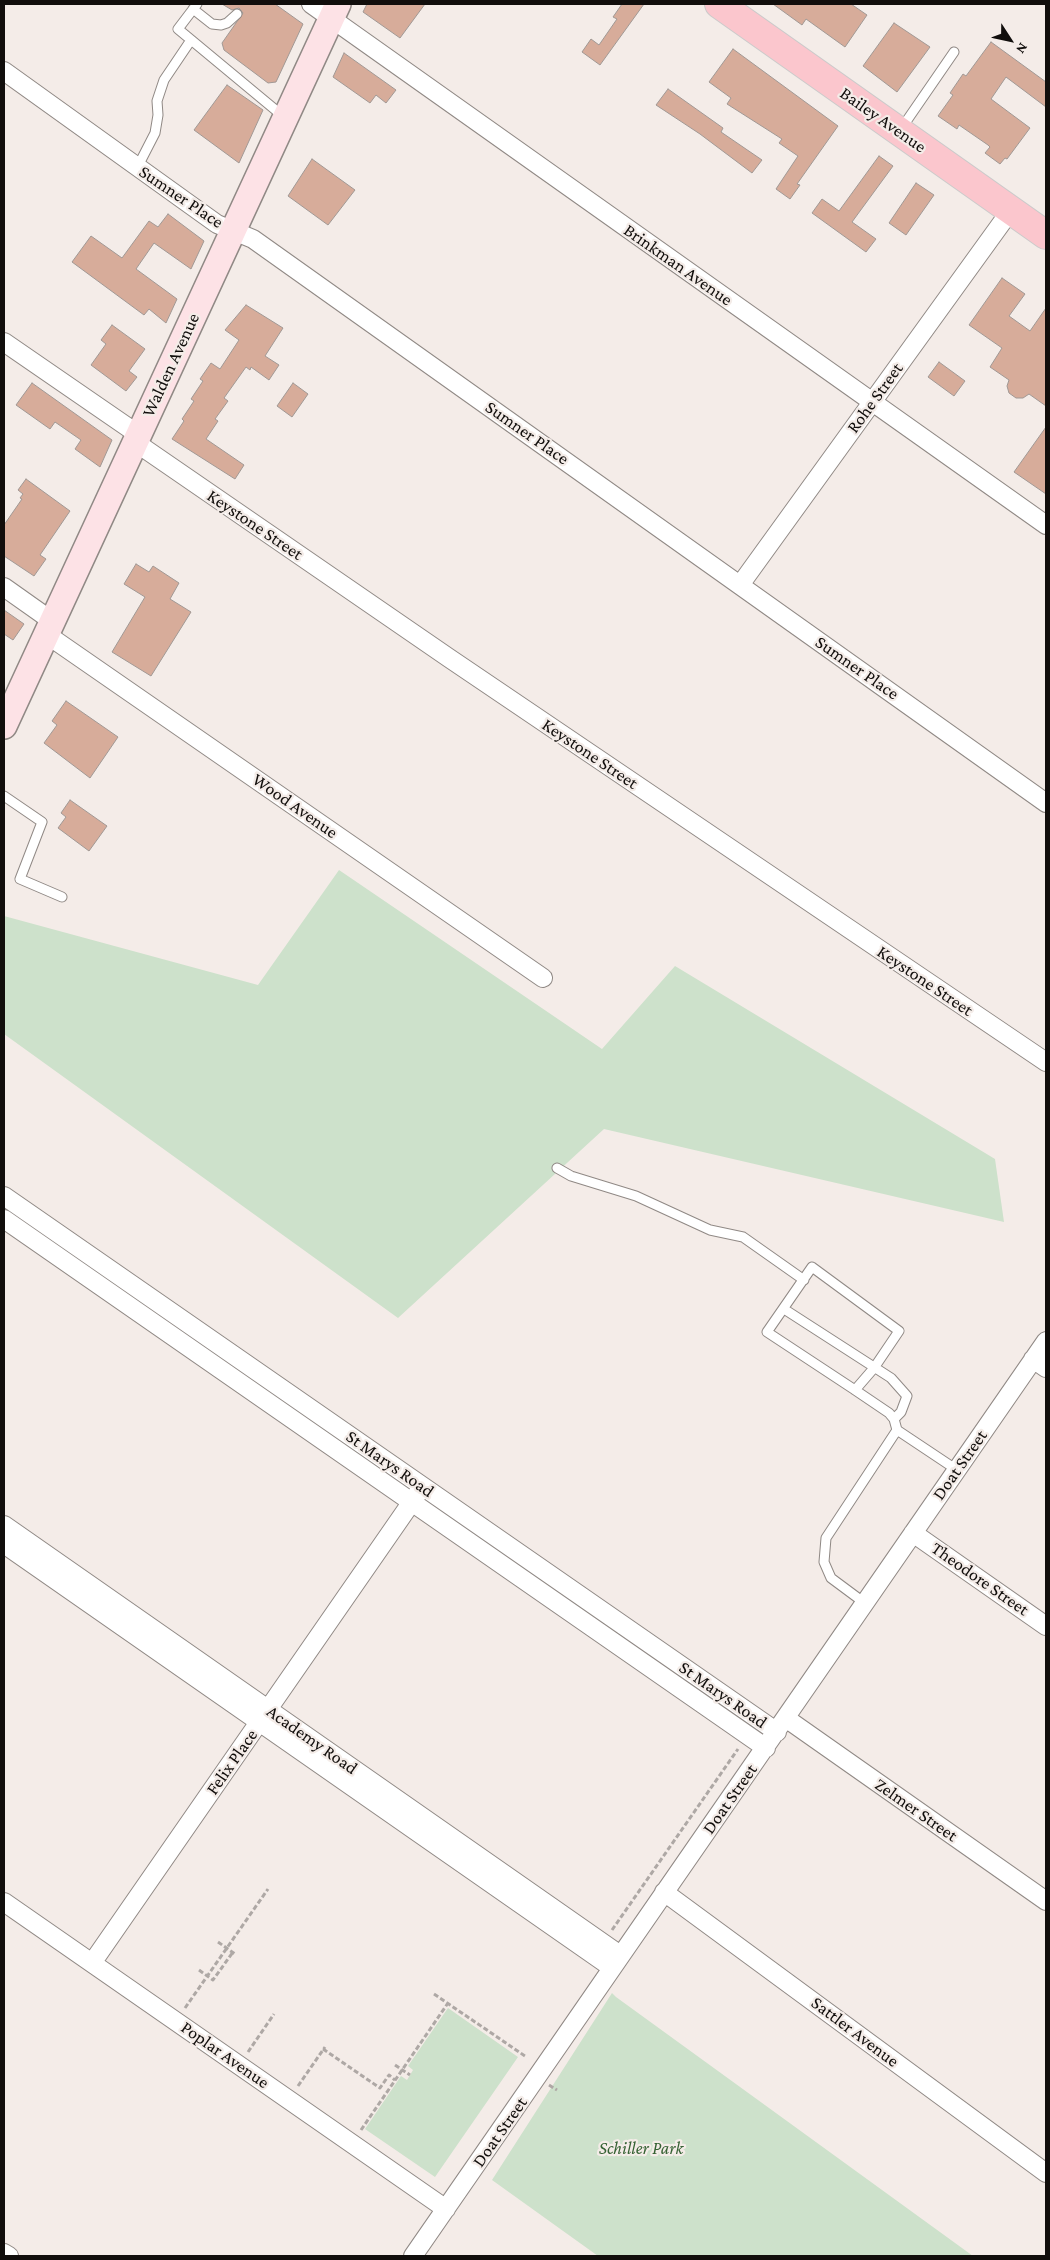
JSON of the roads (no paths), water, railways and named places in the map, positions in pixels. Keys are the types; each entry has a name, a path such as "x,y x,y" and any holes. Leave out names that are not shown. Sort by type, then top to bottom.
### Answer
{"main road":[{"name":"Bailey Avenue","path":"719,4 1046,235"},
{"name":"Walden Avenue","path":"4,726 334,11"}],"street":[{"name":"Brinkman Avenue","path":"311,4 334,11 872,402 1046,525"},
{"name":"Sumner Place","path":"4,70 217,224 253,239 1046,803"},
{"name":"Rohe Street","path":"740,585 1011,210"},
{"name":"Keystone Street","path":"4,342 137,439 458,664 1046,1062"},
{"name":"Wood Avenue","path":"4,587 49,628 543,978"},
{"name":"St Marys Road","path":"4,1196 568,1587 782,1725"},
{"name":"St Marys Road","path":"4,1219 766,1748"},
{"path":"37,1242 48,1226"},
{"name":"Doat Street","path":"413,2256 616,1961 866,1604 956,1470 1040,1364 1046,1341"},
{"path":"249,1389 260,1374"},
{"name":"Felix Place","path":"92,1963 423,1486"},
{"name":"Academy Road","path":"4,1526 97,1600 616,1961"},
{"name":"Theodore Street","path":"913,1533 1046,1626"},
{"name":"Academy Road","path":"4,1544 97,1600"},
{"path":"558,1603 568,1587"},
{"name":"Zelmer Street","path":"782,1725 1046,1901"},
{"name":"Sattler Avenue","path":"664,1892 1046,2173"},
{"name":"Poplar Avenue","path":"4,1902 446,2209"},
{"path":"4,2253 9,2256"}],"lane":[{"path":"237,14 227,23 221,25 212,24 195,7 178,29 285,118"},
{"path":"137,168 155,133 158,115 157,101 164,80 191,40"},
{"path":"899,131 954,52"},
{"path":"4,796 42,822 20,879 62,897"},
{"path":"557,1168 571,1176 636,1196 710,1230 743,1237 804,1280"},
{"path":"855,1390 874,1368 899,1331 812,1267 767,1332 855,1390 894,1419 898,1430 956,1470"},
{"path":"784,1309 891,1378 907,1396 901,1412 894,1419"},
{"path":"866,1604 831,1578 824,1562 826,1538 898,1430"}],"park label":[{"name":"Schiller Park","path":"641,2148"}]}
